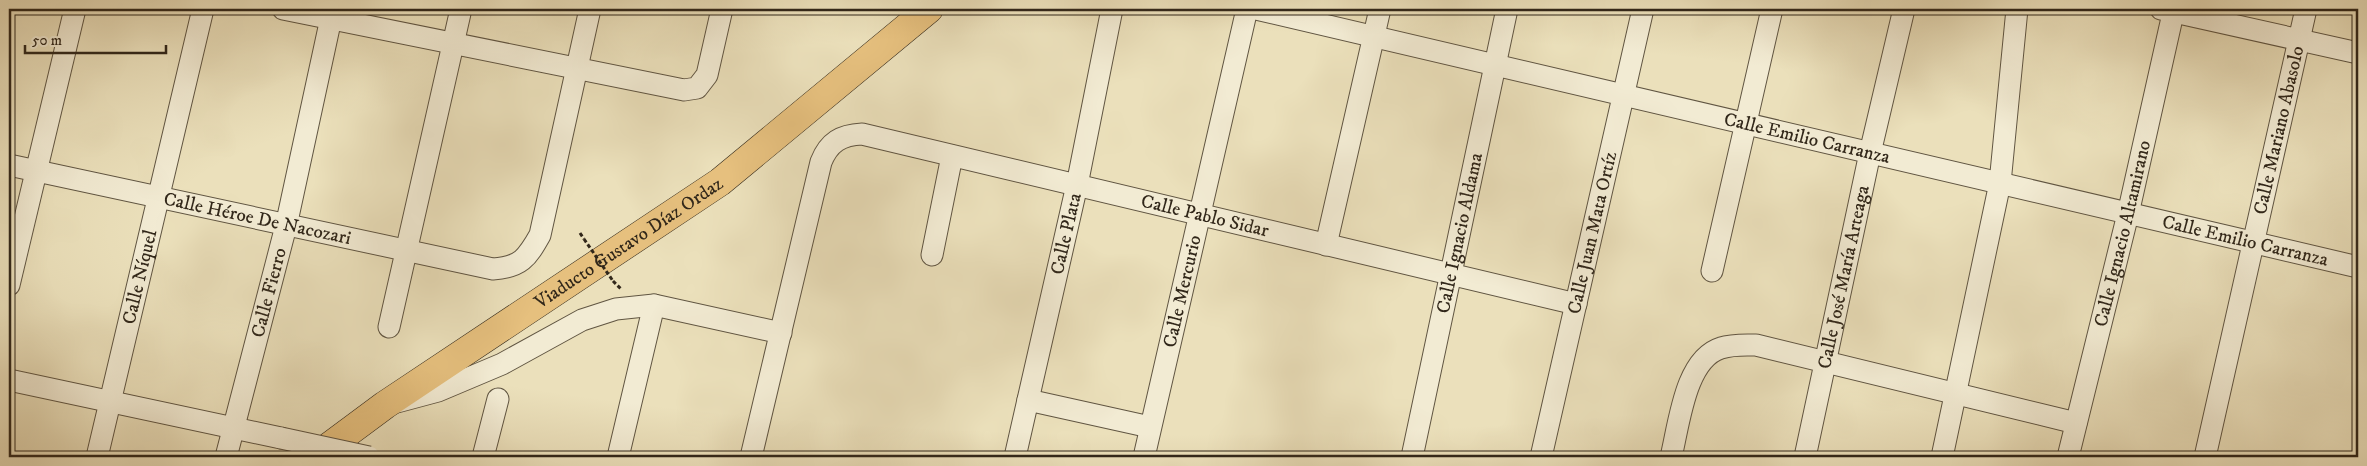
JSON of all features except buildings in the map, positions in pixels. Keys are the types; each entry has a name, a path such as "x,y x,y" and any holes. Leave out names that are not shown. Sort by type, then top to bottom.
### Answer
{"main road":[{"name":"Viaducto Gustavo Díaz Ordaz","path":"315,457 385,405 720,182 929,9"}],"street":[{"path":"9,285 76,9"},
{"name":"Calle Níquel","path":"97,457 203,9"},
{"path":"283,9 331,14 452,43 684,90 697,88 707,75 722,9"},
{"path":"389,327 460,9"},
{"path":"578,69 590,9"},
{"name":"Calle Plata","path":"1015,457 1077,185 1112,9"},
{"name":"Calle Mercurio","path":"1144,457 1247,9"},
{"name":"Calle Emilio Carranza","path":"1256,9 2358,267"},
{"path":"1326,245 1380,9"},
{"name":"Calle Ignacio Aldama","path":"1412,457 1449,274 1508,9"},
{"name":"Calle Juan Mata Ortíz","path":"1541,457 1643,9"},
{"path":"1712,270 1772,9"},
{"name":"Calle José María Arteaga","path":"1805,457 1870,153 1904,9"},
{"path":"1942,457 2000,183 2017,9"},
{"name":"Calle Mariano Abasolo","path":"2211,456 2254,243 2306,9"},
{"path":"2169,10 2358,53"},
{"name":"Calle Ignacio Altamirano","path":"2068,457 2128,214 2169,10"},
{"name":"Calle Fierro","path":"226,457 286,226 331,14"},
{"name":"Calle Héroe De Nacozari","path":"9,165 405,251 494,269 507,268 528,256 540,235 578,69"},
{"name":"Calle Pablo Sidar","path":"781,333 821,162 826,151 834,142 849,135 862,134 1576,304"},
{"path":"932,255 952,156"},
{"path":"385,405 438,392 502,364 582,320 616,309 654,305 781,333 751,457"},
{"path":"618,457 654,305"},
{"path":"1671,457 1689,386 1696,368 1708,356 1720,348 1735,345 1756,345 1956,392 2076,423"},
{"path":"9,380 369,457"},
{"path":"483,457 498,399"},
{"path":"1028,400 1150,427"}],"path":[{"path":"580,233 613,281"}]}
